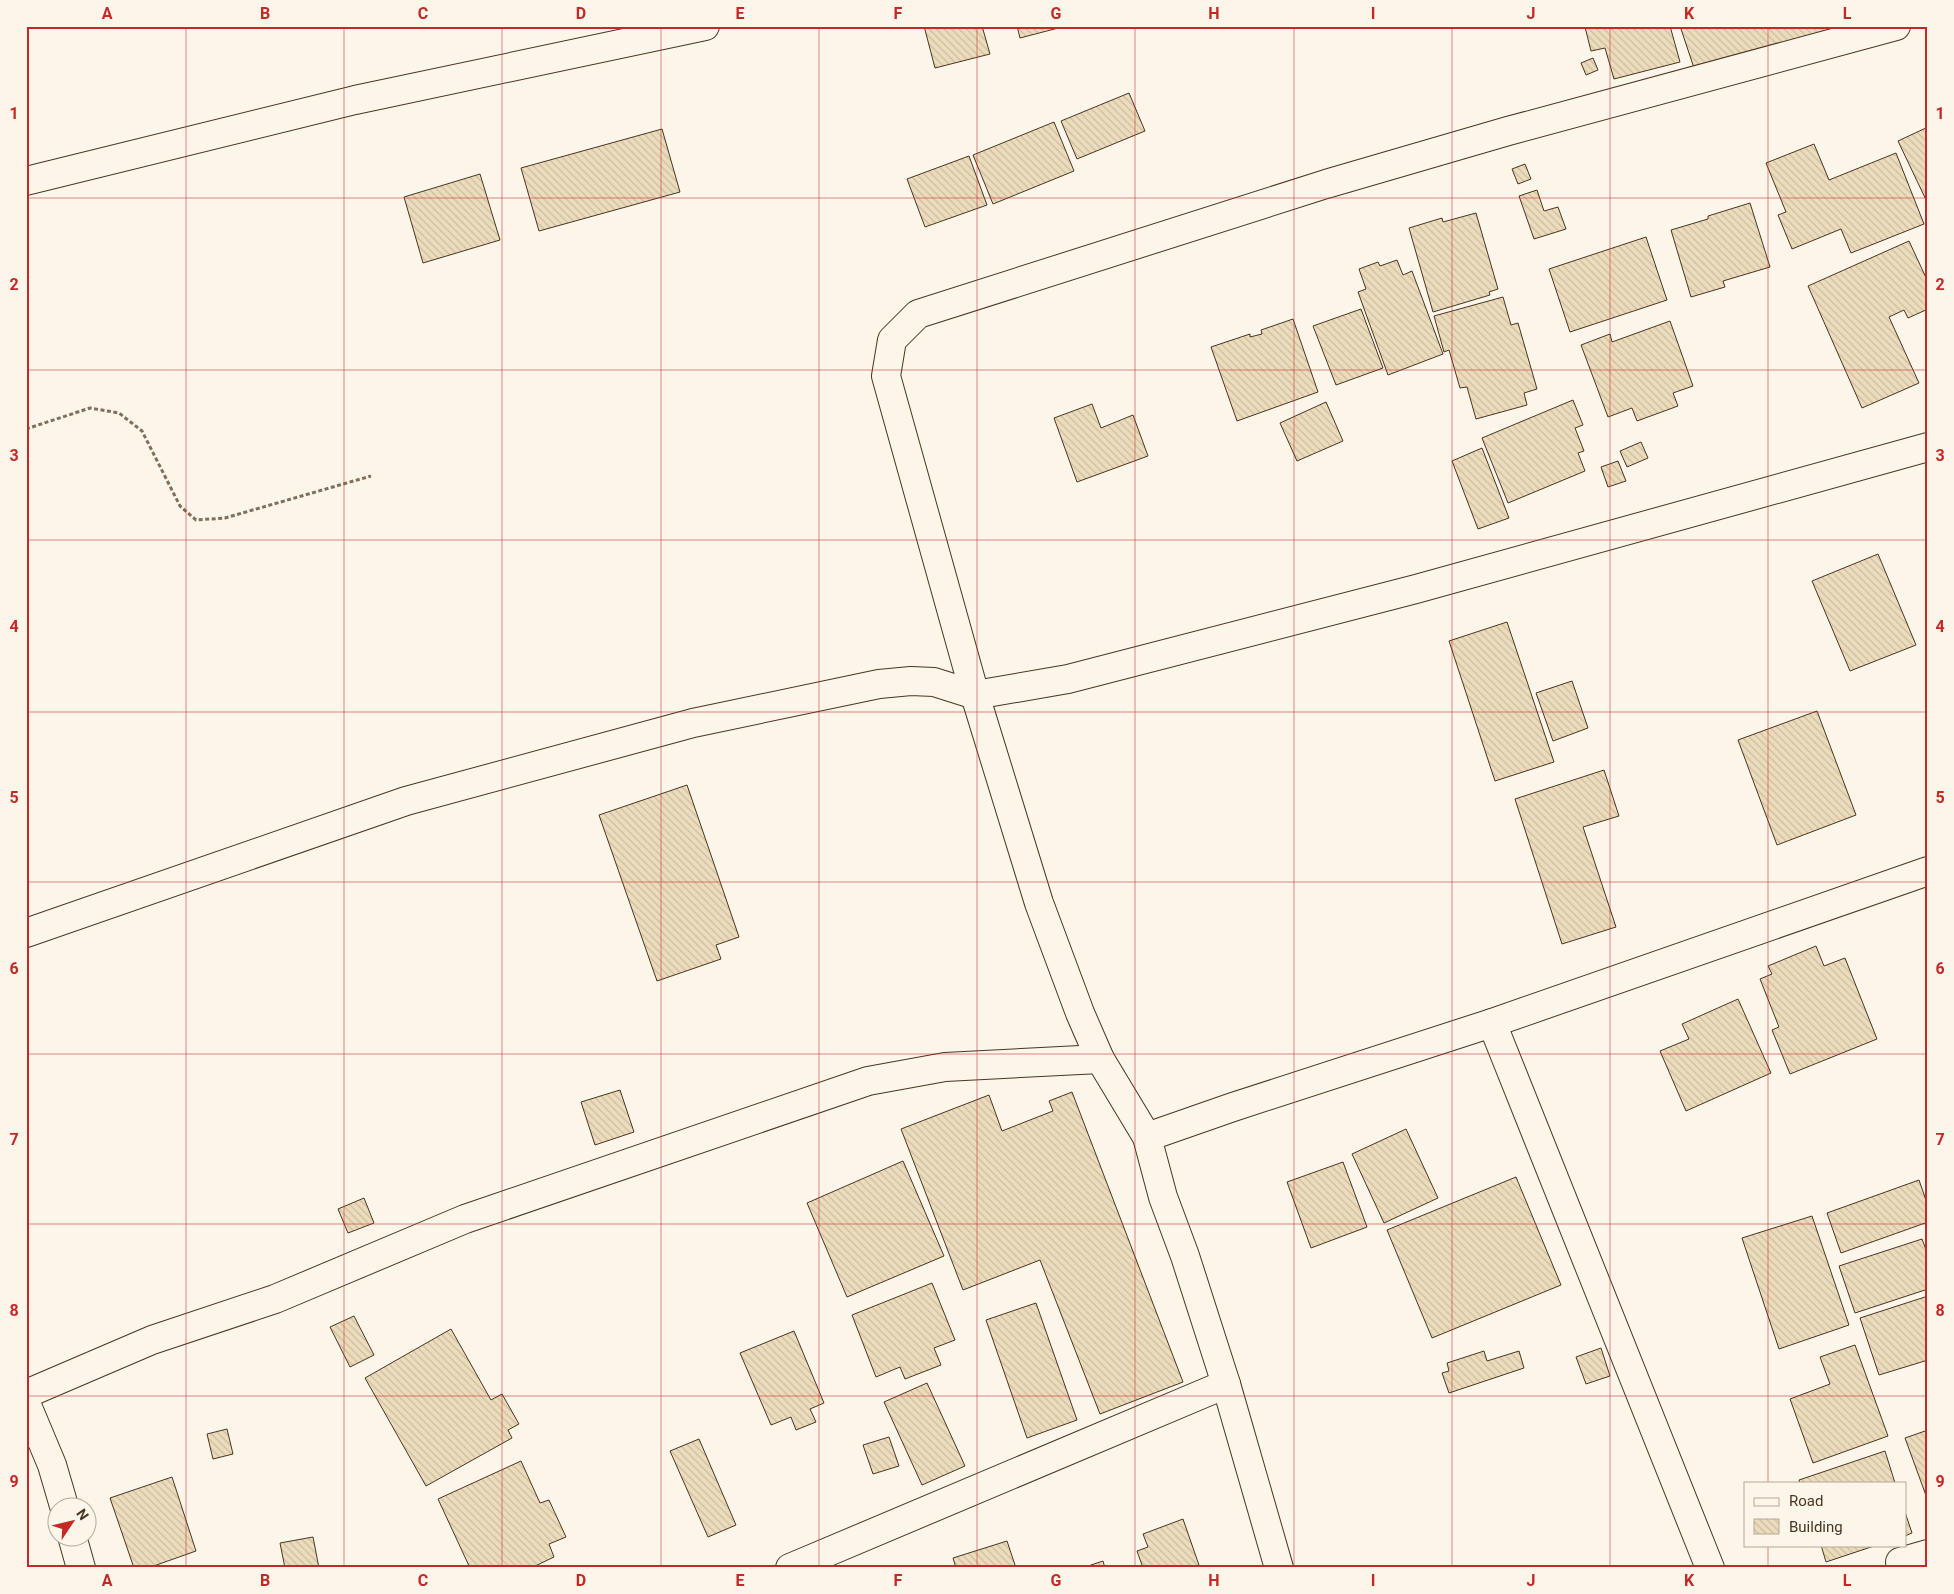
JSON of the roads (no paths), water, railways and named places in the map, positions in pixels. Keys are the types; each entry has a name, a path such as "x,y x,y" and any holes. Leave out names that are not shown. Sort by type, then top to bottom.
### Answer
{"street":[{"path":"26,181 355,100 705,26"},
{"path":"1279,1568 1226,1384 1185,1256 1163,1197 1147,1137 1100,1059 1080,1013 1039,903 975,695 886,376 892,340 918,314 1326,184 1508,131 1896,26"},
{"path":"26,933 406,801 693,723 879,684 911,681 934,682 975,695 1068,679 1388,596 1928,447"},
{"path":"1147,1137 1216,1112 1492,1023 1928,871"},
{"path":"1492,1023 1710,1568"},
{"path":"26,1394 152,1340 275,1299 465,1219 868,1081 945,1067 1100,1059"},
{"path":"790,1568 1226,1384"},
{"path":"26,1403 52,1465 61,1496"},
{"path":"75,1546 81,1568"},
{"path":"1900,1562 1928,1554"}]}
